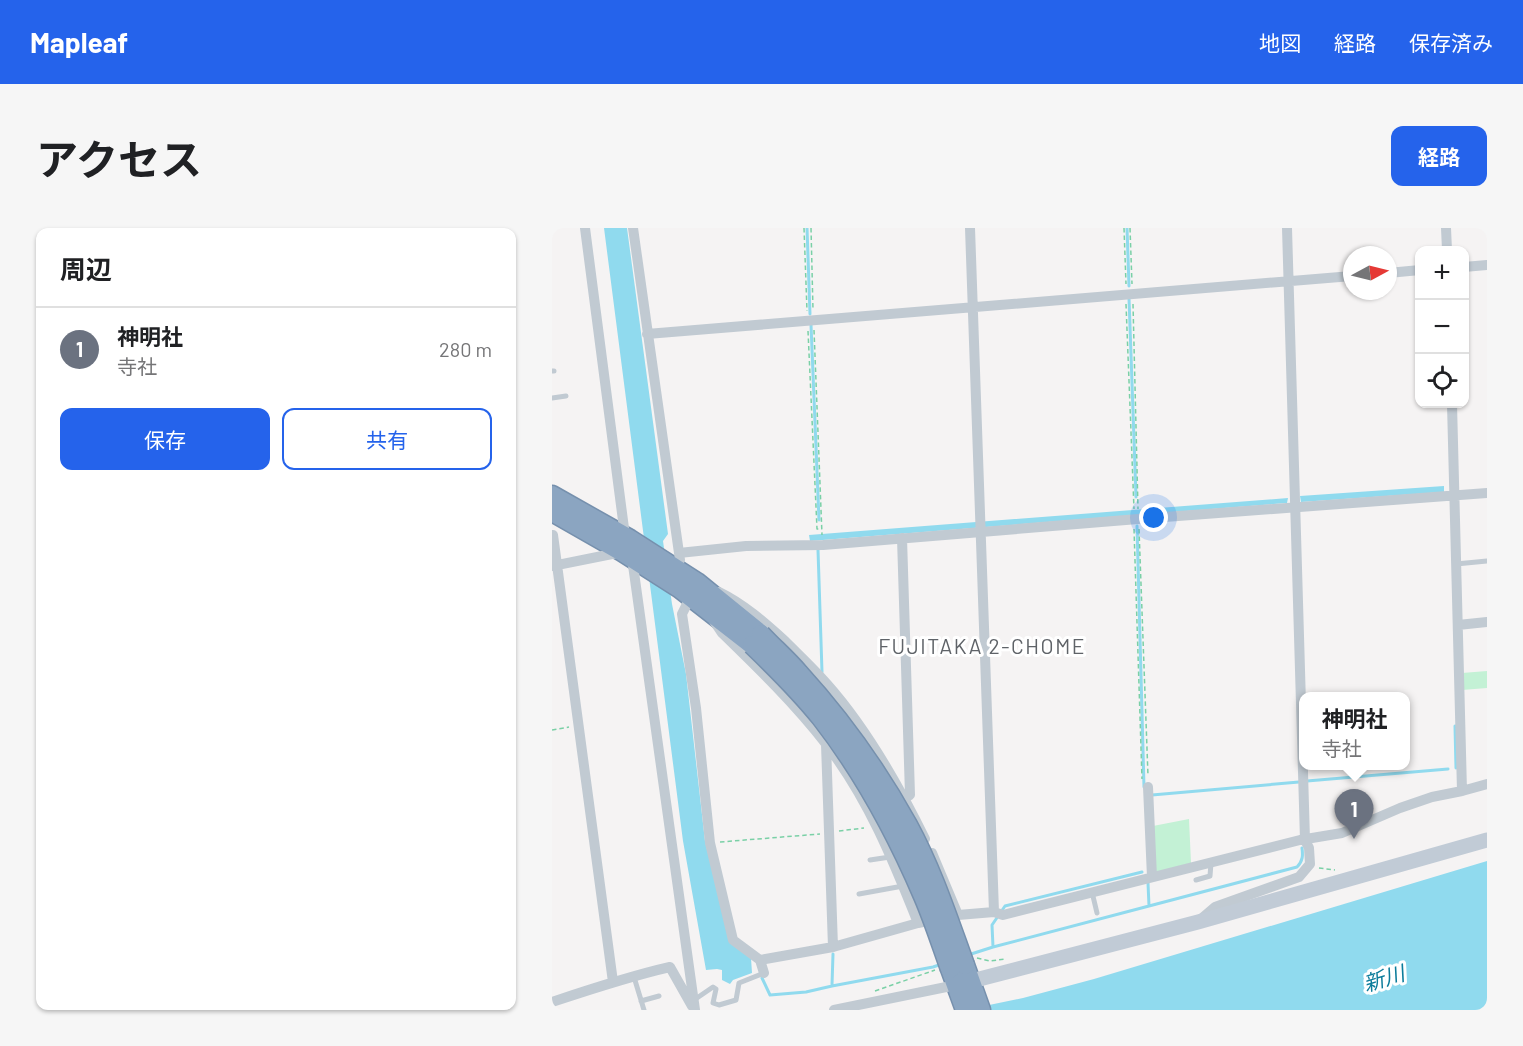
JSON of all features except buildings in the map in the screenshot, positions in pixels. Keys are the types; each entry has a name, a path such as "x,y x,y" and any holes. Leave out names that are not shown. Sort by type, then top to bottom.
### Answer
{"highway":[{"path":"552,488 568,498 627,546 691,589 756,639 820,718 864,780 894,833 962,980 981,1010"},
{"path":"552,495 604,526"},
{"path":"552,513 627,546"},
{"path":"962,980 965,1010"}],"street":[{"path":"585,228 627,546 694,1007"},
{"path":"633,228 679,553 691,589 722,633 796,709 826,744 877,825 918,923"},
{"path":"970,228 998,913"},
{"path":"1287,228 1300,692"},
{"path":"1446,228 1447,246"},
{"path":"1469,267 1487,265"},
{"path":"1397,272 1415,270"},
{"path":"647,334 1343,277"},
{"path":"1452,408 1462,791"},
{"path":"679,553 746,546 823,545 902,538 981,527 1137,515 1294,507 1487,493"},
{"path":"553,535 554,566 613,982"},
{"path":"902,538 910,795 905,798"},
{"path":"554,566 627,546"},
{"path":"691,589 735,600 770,628 828,685 862,729 905,798 931,850 958,915"},
{"path":"691,589 682,614 696,708 710,843 733,940 760,960 764,973"},
{"path":"1458,624 1487,622"},
{"path":"826,744 833,947"},
{"path":"1197,922 1215,907 1299,877 1310,864 1309,848 1305,840 1303,770"},
{"path":"760,960 833,947 918,923 958,915 998,913 1342,833 1432,797 1487,784"},
{"path":"1145,787 1152,877"},
{"path":"834,1010 1044,963 1487,840"},
{"path":"552,1002 613,982 670,968 694,1007"}],"lane":[{"path":"552,398 566,396"},
{"path":"1456,564 1487,561"},
{"path":"870,861 892,857"},
{"path":"1196,880 1210,876 1211,862"},
{"path":"859,894 903,886"},
{"path":"1092,892 1097,913"},
{"path":"694,1007 713,987 716,989 713,1003 719,1005 736,1000 739,983 764,973"},
{"path":"634,977 644,1010"},
{"path":"641,1001 658,996"}],"path":[{"path":"804,228 810,320 822,530 817,529 810,320 811,228"},
{"path":"1124,228 1129,293 1145,787"},
{"path":"1130,228 1129,293 1134,508"},
{"path":"1137,515 1145,787"},
{"path":"552,730 578,726"},
{"path":"710,843 829,833 877,825"}],"green space":[{"path":"1487,671 1487,688 1462,690 1462,673"},
{"path":"1189,819 1191,863 1157,872 1155,870 1153,826"}],"water":[{"path":"604,228 627,228 668,534 663,541 672,604 686,674 705,841 729,940 751,958 752,973 733,980 730,984 722,980 722,970 706,970 683,841"},
{"path":"1444,486 1444,492 1301,502 1300,496"},
{"path":"1288,498 1287,503 810,541 809,535"},
{"name":"新川","path":"1487,861 1487,1010 965,1010 1023,998 1094,979"}],"waterway":[{"path":"807,228 810,314"},
{"path":"1127,228 1129,286"},
{"path":"1129,298 1136,497"},
{"path":"811,325 819,520"},
{"path":"1137,526 1144,787"},
{"path":"818,550 822,672"},
{"path":"1455,726 1456,768"},
{"path":"1307,781 1448,769"},
{"path":"1152,795 1299,782"},
{"path":"1149,906 1297,867 1302,858 1302,848"},
{"path":"993,947 992,925 1005,906 1142,872"},
{"path":"968,955 1149,906 1148,883"},
{"path":"832,985 833,954"},
{"path":"762,978 770,995 806,992 942,964"}],"place":[{"name":"神明社","path":"1354,839"}],"district":[{"name":"FUJITAKA 2-CHOME","path":"982,647"}]}
